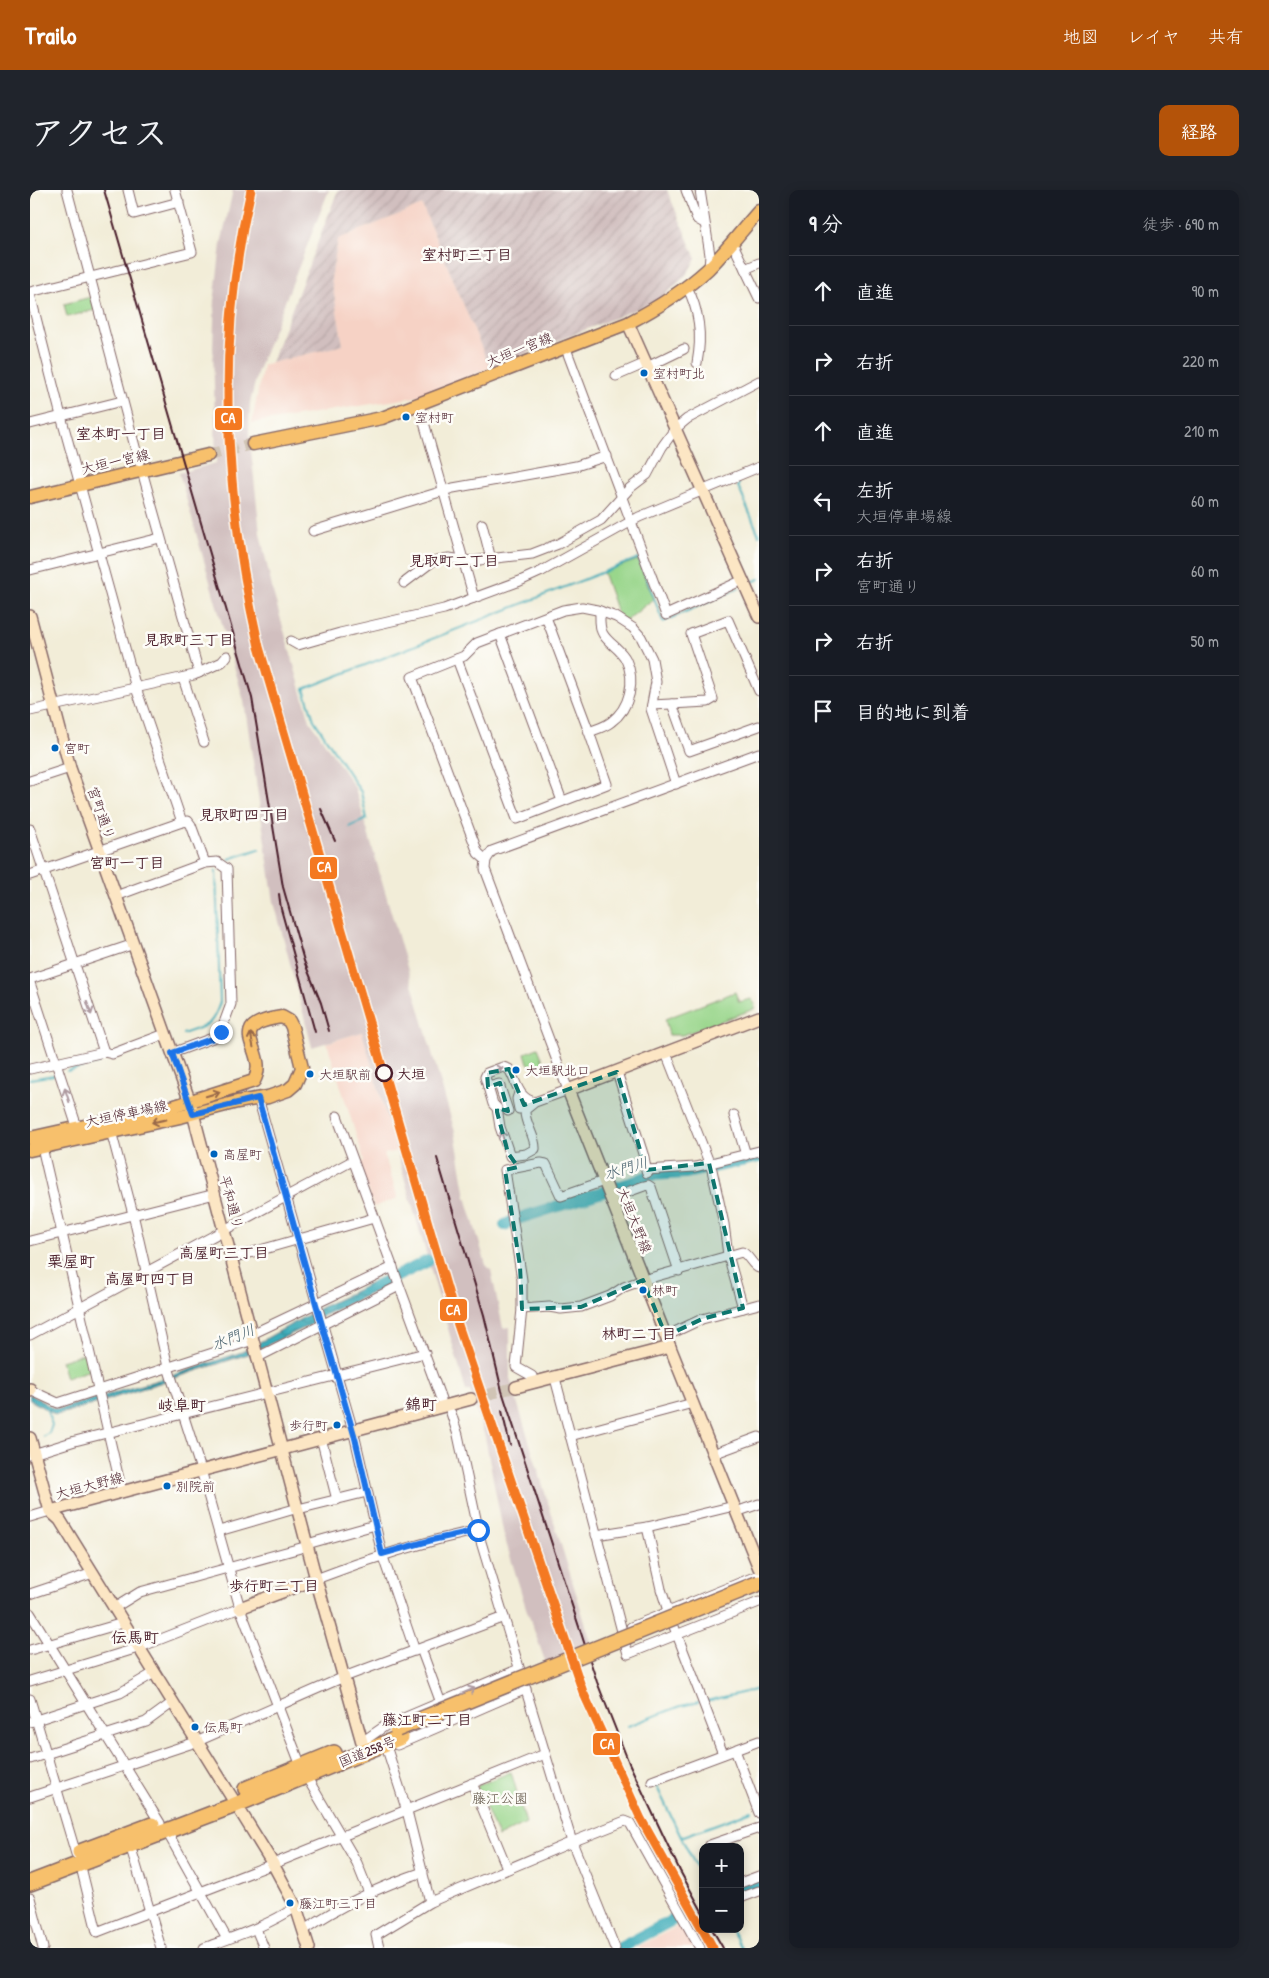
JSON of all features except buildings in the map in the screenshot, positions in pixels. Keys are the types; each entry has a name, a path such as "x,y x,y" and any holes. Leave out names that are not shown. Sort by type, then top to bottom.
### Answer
{"highway":[{"name":"国道258号","path":"304,1771 325,1768 399,1733 759,1584"},
{"name":"国道258号","path":"30,1883 78,1858 304,1771 362,1742 399,1733 759,1594"},
{"name":"国道258号","path":"30,1872 130,1845 163,1826"}],"main road":[{"name":"大垣一宮線","path":"252,444 382,418 628,323 658,308 709,268 759,211"},
{"name":"大垣一宮線","path":"30,497 208,455"},
{"name":"大垣停車場線","path":"30,1138 77,1127 191,1108 280,1094 295,1084 305,1059 292,1027 285,1018 276,1018 254,1024 250,1032 259,1067 254,1081 191,1108 112,1131 36,1148"}],"street":[{"path":"67,190 139,462"},
{"path":"128,190 134,214 179,202"},
{"path":"175,190 192,252 30,293 61,416 136,688 182,822"},
{"path":"686,190 697,219 704,223"},
{"path":"700,190 710,255 709,268"},
{"path":"732,242 759,298"},
{"path":"745,270 759,263"},
{"path":"687,286 694,299 699,323 700,349 697,363"},
{"path":"628,323 759,616"},
{"path":"565,346 666,615 743,580"},
{"path":"616,376 684,349"},
{"path":"404,583 433,561 449,558 472,561 532,554 544,550 601,520 622,497 648,475 662,447 674,429 687,419 759,380"},
{"path":"30,424 122,400"},
{"path":"419,405 474,598"},
{"path":"313,531 486,481 576,466 607,456"},
{"path":"290,641 298,645 444,608 474,598 542,570 632,522 759,466"},
{"path":"144,478 199,673"},
{"path":"482,524 491,558"},
{"path":"30,570 160,538"},
{"path":"486,860 478,853 412,677 464,656 477,643 563,610 582,608 600,611 616,617 633,628 648,649 652,659 656,682 651,709 652,718 676,784"},
{"path":"590,732 609,724 618,716 632,685 625,658 602,633 600,611"},
{"name":"宮町通り","path":"30,616 70,768 191,1108"},
{"path":"457,659 517,819 607,784 590,732 546,616"},
{"path":"652,704 708,702 713,699 692,634 728,620 759,691"},
{"path":"500,634 562,801"},
{"path":"30,711 183,678 222,662 227,656"},
{"path":"183,678 204,742"},
{"path":"672,704 689,751 759,726"},
{"path":"568,1090 485,869 486,860 492,851 759,753"},
{"path":"30,781 70,768"},
{"path":"30,875 188,821 205,863"},
{"path":"30,830 104,1052"},
{"path":"116,896 205,863 217,862 227,869 231,1004 218,1036 172,1053"},
{"path":"77,1127 30,981 134,944"},
{"path":"535,1102 519,1093 509,1069 503,1067 487,1073 485,1077 493,1104 497,1108 508,1111 522,1109 535,1102 759,1017"},
{"path":"30,1069 104,1052 112,1054 165,1034"},
{"path":"666,1052 710,1166 724,1224 728,1255 743,1308"},
{"path":"617,1072 642,1150 647,1172 710,1166 759,1151"},
{"path":"488,1087 499,1084 508,1111"},
{"name":"大垣大野線","path":"568,1090 759,1568"},
{"path":"497,1108 500,1127 508,1153 513,1156 535,1150 536,1144 517,1099 519,1093"},
{"path":"258,1098 352,1430 382,1554 418,1650 441,1703"},
{"name":"平和通り","path":"191,1108 267,1393"},
{"path":"734,1115 746,1155"},
{"path":"336,1116 442,1398"},
{"path":"112,1131 170,1374 201,1470 240,1608 304,1771 357,1863 369,1893"},
{"path":"36,1148 63,1232 122,1492"},
{"path":"526,1154 528,1166"},
{"path":"30,1335 352,1161"},
{"path":"532,1376 516,1367 522,1309 522,1280 505,1170 541,1163 546,1164 561,1196 604,1182"},
{"path":"610,1197 648,1185 651,1187 679,1271"},
{"path":"30,1241 215,1194"},
{"path":"232,1258 374,1218"},
{"path":"522,1309 581,1307 643,1280 742,1252 747,1254 755,1266 759,1268"},
{"path":"30,1390 58,1403 100,1396 170,1374 253,1338 393,1269"},
{"path":"257,1355 398,1283"},
{"path":"516,1388 555,1378 668,1341 702,1319 759,1304"},
{"path":"32,1454 75,1441 424,1353"},
{"path":"555,1378 628,1654 759,1602"},
{"path":"267,1393 316,1579 362,1742 385,1726 519,1669"},
{"name":"大垣大野線","path":"50,1511 471,1400"},
{"path":"570,1436 693,1402"},
{"path":"451,1413 458,1435 478,1530 519,1669 572,1842 613,1945"},
{"path":"713,1454 759,1437"},
{"path":"30,1438 32,1454 50,1511 30,1517"},
{"path":"321,1438 336,1500"},
{"path":"219,1531 367,1492"},
{"path":"596,1534 648,1526 759,1504"},
{"name":"大垣大野線","path":"50,1511 60,1520 273,1864 296,1907 309,1948"},
{"path":"114,1608 140,1592 375,1525"},
{"path":"648,1526 661,1589 668,1611 723,1754"},
{"path":"30,1681 138,1648 382,1554 478,1530"},
{"path":"30,1594 92,1574"},
{"path":"622,1631 759,1575"},
{"path":"30,1613 163,1826 201,1892 226,1942"},
{"path":"30,1798 196,1742 344,1677 504,1617"},
{"path":"30,1650 123,1623"},
{"path":"33,1721 120,1694 154,1673"},
{"path":"325,1768 348,1765 526,1689"},
{"path":"30,1699 33,1721 47,1754 78,1858 96,1932 342,1837 545,1754"},
{"path":"30,1759 146,1722 172,1703"},
{"path":"652,1780 759,1741"},
{"path":"387,1749 407,1810 430,1902"},
{"path":"735,1750 759,1813"},
{"path":"472,1783 508,1868"},
{"path":"379,1948 376,1935 430,1902 625,1821 630,1823 700,1948"},
{"path":"718,1843 759,1828"},
{"path":"130,1845 161,1948"},
{"path":"304,1930 344,1905 423,1872"},
{"path":"744,1882 759,1876"},
{"path":"744,1897 759,1891"},
{"path":"30,1898 43,1948"},
{"path":"204,1948 226,1942 256,1929 278,1919 296,1907"},
{"path":"256,1929 264,1948"}],"highlighted area":[{"path":"509,1069 524,1105 617,1072 646,1170 709,1163 743,1308 702,1319 666,1336 643,1280 581,1307 522,1309 520,1266 505,1170 518,1167 508,1153 497,1112 497,1108 508,1111 500,1083 488,1087 487,1073"}],"shaded area":[{"path":"233,190 329,190 258,370 250,403 249,432 260,533 273,592 310,721 355,788 455,1132 466,1197 486,1265 491,1270 503,1328 510,1327 510,1379 595,1655 549,1672 526,1608 504,1536 485,1437 470,1391 466,1391 362,1032 312,1047 274,902 244,701 179,473 216,463 213,347 215,294 221,244"},
{"path":"338,190 667,190 696,259 686,275 672,289 654,302 490,368 422,205 338,239 331,278 343,345 271,363"},
{"path":"422,205 490,368 422,396 252,423 263,365 343,345 331,278 338,239"},
{"path":"362,1032 396,1151 384,1154 398,1198 374,1207 359,1167 364,1160 327,1043"},
{"path":"682,1924 695,1948 635,1948"}],"green space":[{"path":"91,297 95,310 67,317 64,304"},
{"path":"638,560 653,599 626,621 618,615 603,572"},
{"path":"735,992 739,1002 751,999 755,1004 754,1009 683,1035 669,1035 665,1019"},
{"path":"538,1048 544,1063 533,1067 528,1063 525,1053"},
{"path":"86,1353 90,1370 66,1378 61,1361"},
{"name":"藤江公園","path":"511,1772 526,1823 498,1837 477,1786"}],"water":[{"path":"390,1274 393,1283 324,1315 315,1323 248,1354 56,1415 30,1400 30,1394 53,1408 59,1409 168,1377 242,1352 322,1307"}],"waterway":[{"path":"739,483 738,486 759,535"},
{"path":"349,827 367,819 361,792 314,720 304,689 639,558 663,622 739,588"},
{"path":"750,583 759,579"},
{"path":"229,859 259,849"},
{"path":"183,1034 203,1027 211,1021 220,1002 216,871"},
{"path":"67,1071 99,1063"},
{"path":"30,1079 54,1075"},
{"name":"水門川","path":"505,1225 517,1219 637,1181 650,1175 686,1173 759,1157"},
{"name":"水門川","path":"376,1286 428,1261"},
{"path":"44,1436 49,1433 52,1425 47,1410"},
{"path":"706,1701 759,1689"},
{"path":"628,1726 681,1706 699,1702"},
{"path":"655,1783 681,1837"},
{"path":"699,1872 681,1837 752,1811"},
{"path":"744,1889 759,1883"},
{"path":"620,1948 686,1913"},
{"path":"733,1933 742,1948"}],"tunnel":[{"path":"208,455 253,444"},
{"path":"471,1399 516,1387"}],"railway":[{"path":"104,190 252,698 283,887 304,961 321,1003 329,1031"},
{"path":"321,809 335,841"},
{"path":"279,894 281,909 315,1032"},
{"path":"437,1158 484,1315 502,1391 597,1682 629,1763 680,1871 699,1906"},
{"path":"502,1411 510,1445"},
{"path":"714,1933 723,1948"}],"transit line":[{"name":"CA","path":"251,190 232,305 228,362 228,419 238,533 259,647 456,1319 583,1692 641,1819 713,1948"}],"place":[{"name":"室村町北","path":"644,373"},
{"name":"室村町","path":"406,417"},
{"name":"宮町","path":"55,748"},
{"name":"大垣駅北口","path":"516,1070"},
{"name":"大垣","path":"384,1073"},
{"name":"大垣駅前","path":"310,1074"},
{"name":"高屋町","path":"214,1154"},
{"name":"林町","path":"643,1290"},
{"name":"歩行町","path":"337,1425"},
{"name":"別院前","path":"167,1486"},
{"name":"伝馬町","path":"195,1727"},
{"name":"藤江町三丁目","path":"290,1903"}],"district":[{"name":"室村町三丁目","path":"467,254"},
{"name":"室本町一丁目","path":"121,433"},
{"name":"見取町二丁目","path":"454,560"},
{"name":"見取町三丁目","path":"189,639"},
{"name":"見取町四丁目","path":"244,814"},
{"name":"宮町一丁目","path":"127,862"},
{"name":"高屋町三丁目","path":"224,1252"},
{"name":"栗屋町","path":"71,1261"},
{"name":"高屋町四丁目","path":"150,1278"},
{"name":"林町二丁目","path":"639,1333"},
{"name":"錦町","path":"421,1404"},
{"name":"岐阜町","path":"182,1405"},
{"name":"歩行町二丁目","path":"274,1585"},
{"name":"伝馬町","path":"135,1637"},
{"name":"藤江町二丁目","path":"427,1719"}],"route":[{"path":"221,1032 218,1036 211,1039 172,1053 193,1114 258,1098 355,1438 382,1554 478,1530"}]}
